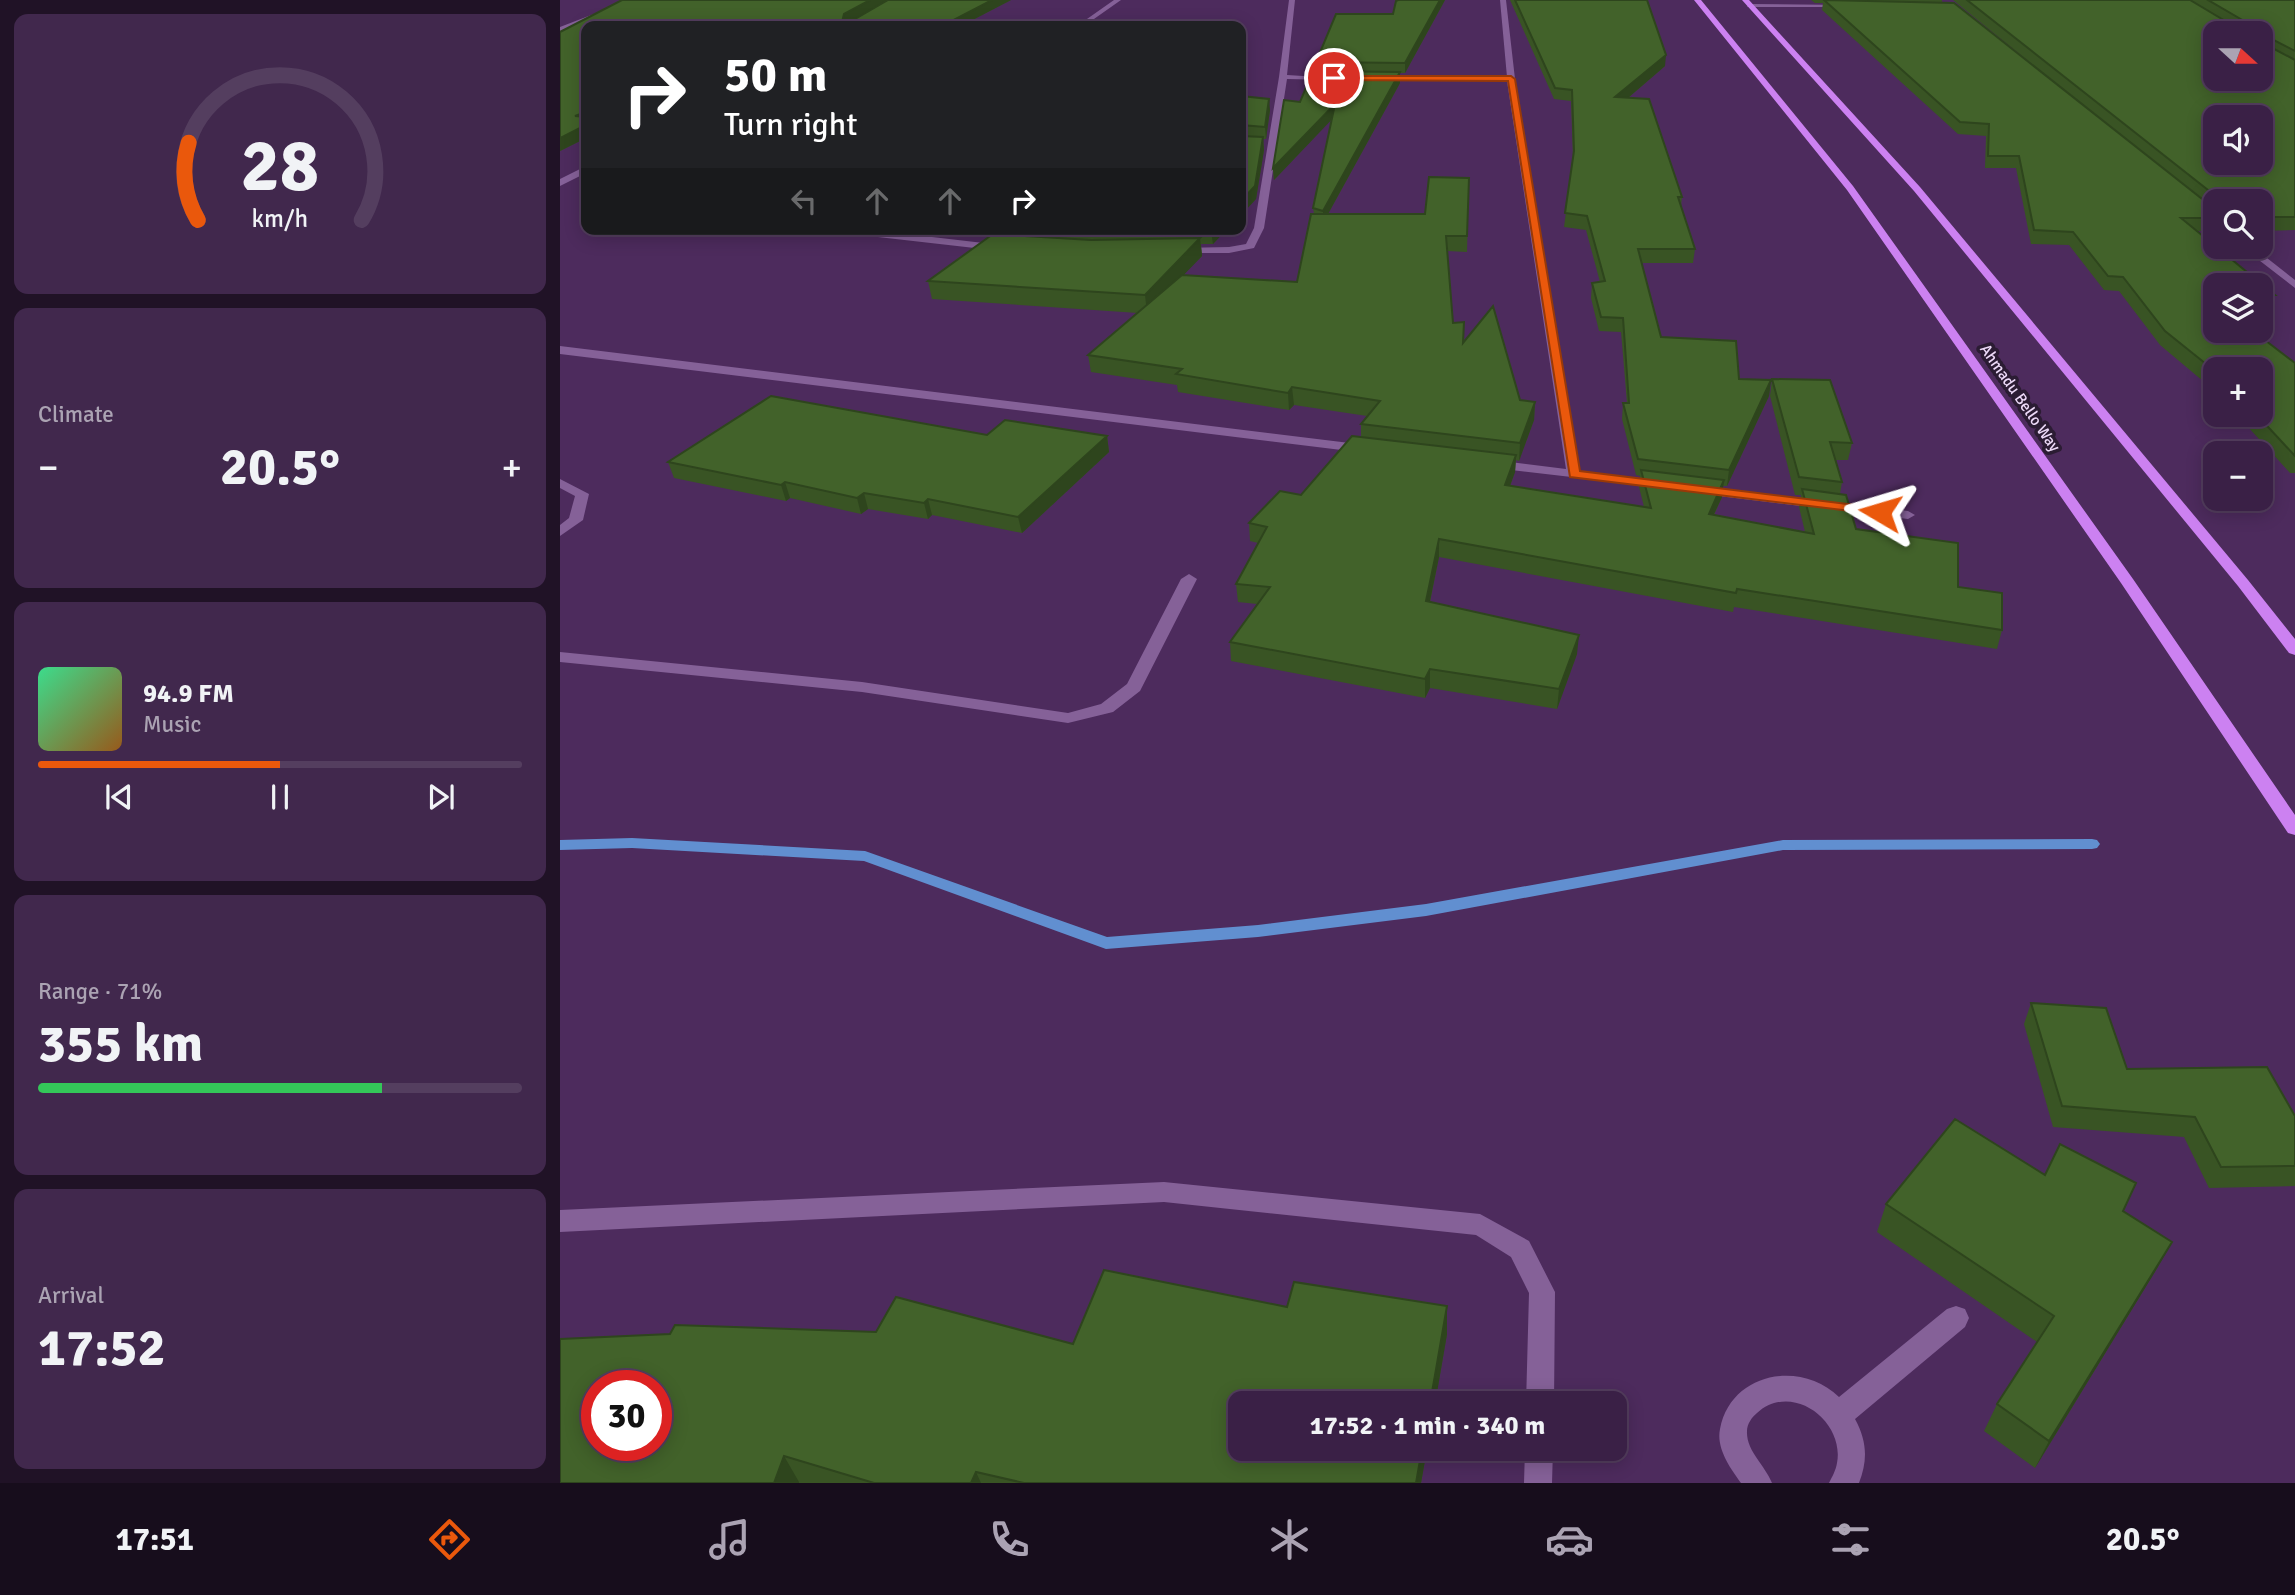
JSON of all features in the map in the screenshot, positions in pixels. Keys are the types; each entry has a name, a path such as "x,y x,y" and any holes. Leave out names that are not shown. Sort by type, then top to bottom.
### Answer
{"main road":[{"name":"Ahmadu Bello Way","path":"1697,0 1850,188 2120,570 2295,829"},
{"path":"1747,3 1917,189 2244,583 2295,650"}],"street":[{"path":"560,29 636,0"},
{"path":"1087,21 1118,0"},
{"path":"1172,251 1229,250 1250,246 1259,228 1267,145 1283,77 1292,0"},
{"path":"1503,0 1511,79 1574,474"},
{"path":"1747,3 1857,7"},
{"path":"1283,77 1337,78"},
{"path":"1364,78 1511,79"},
{"path":"560,183 581,172"},
{"path":"887,235 1011,249"},
{"path":"2262,259 2295,285"},
{"path":"2278,272 2295,272"},
{"path":"560,350 1382,451"},
{"path":"1479,462 1908,515"},
{"path":"560,483 582,494 576,520 560,532"},
{"path":"560,657 862,687 1068,718 1107,708 1135,687 1189,579"},
{"path":"560,1222 1164,1192 1480,1225 1520,1249 1542,1292 1540,1391"},
{"path":"1839,1415 1956,1318"},
{"path":"1758,1483 1746,1471 1733,1441 1737,1412 1756,1392 1783,1386 1814,1394 1839,1415 1852,1444 1850,1474 1843,1483"},
{"path":"1538,1483 1539,1461"}],"building":[{"path":"622,0 870,0 844,14 843,18 855,19 888,0 992,0 952,21 581,21"},
{"path":"1398,0 1440,0 1405,63 1316,62 1336,14 1393,14"},
{"path":"1515,0 1647,0 1666,55 1615,97 1649,99 1682,197 1678,197 1695,249 1638,249 1661,337 1736,341 1739,379 1771,380 1729,470 1638,459 1623,403 1629,403 1623,318 1601,317 1592,283 1605,281 1587,216 1565,213 1574,151 1572,90 1555,88"},
{"path":"1824,0 1954,3 2203,200 2203,218 2181,218 2203,236 2203,259 2231,259 2248,273 2203,273 2203,343 2269,343 2295,363 2295,456 2268,427 2273,427 2273,357 2203,357 2203,362 2165,331 2123,277 2108,276 2073,232 2034,230 2019,156 1988,156 1989,124 1960,122"},
{"path":"1967,0 2190,0 2225,21 2203,21 2203,91 2273,91 2273,48 2295,60 2295,217 2273,217 2273,189 2207,189"},
{"path":"2208,0 2295,0 2295,51 2273,40 2273,21 2244,21"},
{"path":"581,21 581,114 575,116 581,117 581,128 560,138 560,32"},
{"path":"1313,71 1400,72 1323,211 1313,208 1335,104 1273,168 1284,100 1300,102"},
{"path":"1246,97 1269,99 1265,127 1246,125"},
{"path":"1246,136 1263,137 1255,186 1246,196"},
{"path":"1429,177 1469,178 1467,236 1446,236 1453,323 1464,322 1463,343 1493,306 1520,400 1535,402 1520,443 1361,424 1380,401 1292,387 1288,393 1176,374 1182,369 1088,355 1182,275 1297,282 1311,214 1425,214"},
{"path":"992,235 1091,240 1200,238 1145,295 928,281"},
{"path":"1772,379 1830,380 1852,443 1830,442 1842,482 1799,477"},
{"path":"771,396 987,435 1005,420 1107,436 1018,517 928,499 924,503 864,493 857,498 785,482 781,485 668,462"},
{"path":"1352,436 1516,455 1505,485 1651,508 1641,470 1724,480 1709,514 1814,534 1802,489 1846,495 1856,529 1958,543 1958,587 2002,593 2002,630 1737,589 1736,593 1439,539 1426,601 1579,635 1559,689 1430,669 1425,679 1230,642 1270,587 1236,584 1267,527 1249,523 1280,491 1301,495"},
{"path":"2031,1003 2106,1008 2127,1069 2267,1067 2295,1116 2295,1166 2221,1167 2195,1117 2062,1106"},
{"path":"1955,1119 2045,1175 2060,1144 2136,1183 2123,1211 2172,1242 2049,1441 1997,1404 2054,1316 1886,1204"},
{"path":"1104,1270 1287,1307 1294,1282 1447,1306 1432,1391 1228,1391 1228,1461 1420,1461 1416,1483 1024,1483 976,1472 971,1483 874,1483 784,1456 774,1483 560,1483 560,1339 670,1334 675,1325 876,1332 896,1297 1073,1344"}],"waterway":[{"path":"560,845 632,843 865,856 1106,943 1258,931 1426,910 1783,845 2092,844"}],"route":[{"path":"1334,78 1511,79 1574,474 1880,512"}]}
